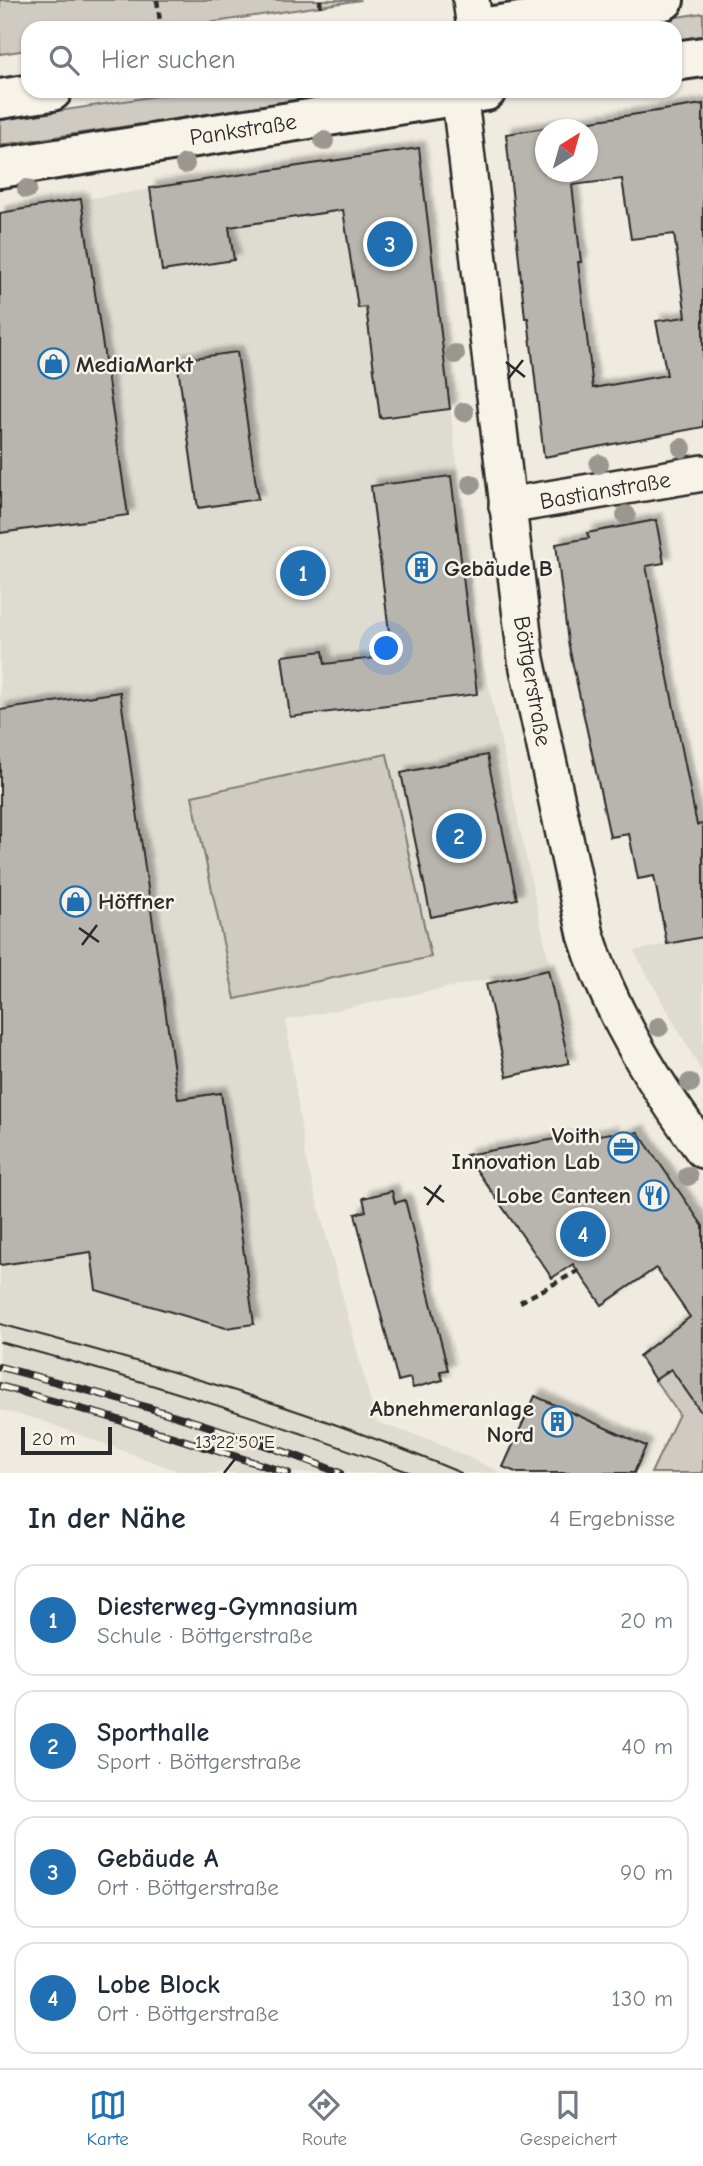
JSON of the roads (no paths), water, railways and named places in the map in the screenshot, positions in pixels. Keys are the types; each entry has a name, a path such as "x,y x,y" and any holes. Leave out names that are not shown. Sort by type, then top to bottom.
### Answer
{"main road":[{"path":"524,21 664,0"},
{"path":"682,60 703,57"},
{"path":"0,99 21,96"},
{"name":"Pankstraße","path":"0,168 437,98"}],"street":[{"path":"471,0 476,21"},
{"name":"Böttgerstraße","path":"468,98 507,506 526,659 586,935 595,966 641,1058 703,1150"},
{"name":"Bastianstraße","path":"507,506 703,473"}],"tram line":[{"path":"0,1324 233,1390 348,1429 461,1473"},
{"path":"0,1342 207,1402 411,1473"}],"railway":[{"path":"0,1367 172,1415 257,1442 340,1473"},
{"path":"0,1386 288,1473"}],"place":[{"name":"Gebäude A","path":"390,244"},
{"name":"MediaMarkt","path":"53,364"},
{"name":"Gebäude B","path":"421,568"},
{"name":"Diesterweg-Gymnasium","path":"303,573"},
{"name":"Sporthalle","path":"459,836"},
{"name":"Höffner","path":"75,901"},
{"name":"Voith Innovation Lab","path":"623,1148"},
{"name":"Lobe Canteen","path":"654,1195"},
{"name":"Lobe Block","path":"583,1234"},
{"name":"Abnehmeranlage Nord","path":"557,1421"}]}
